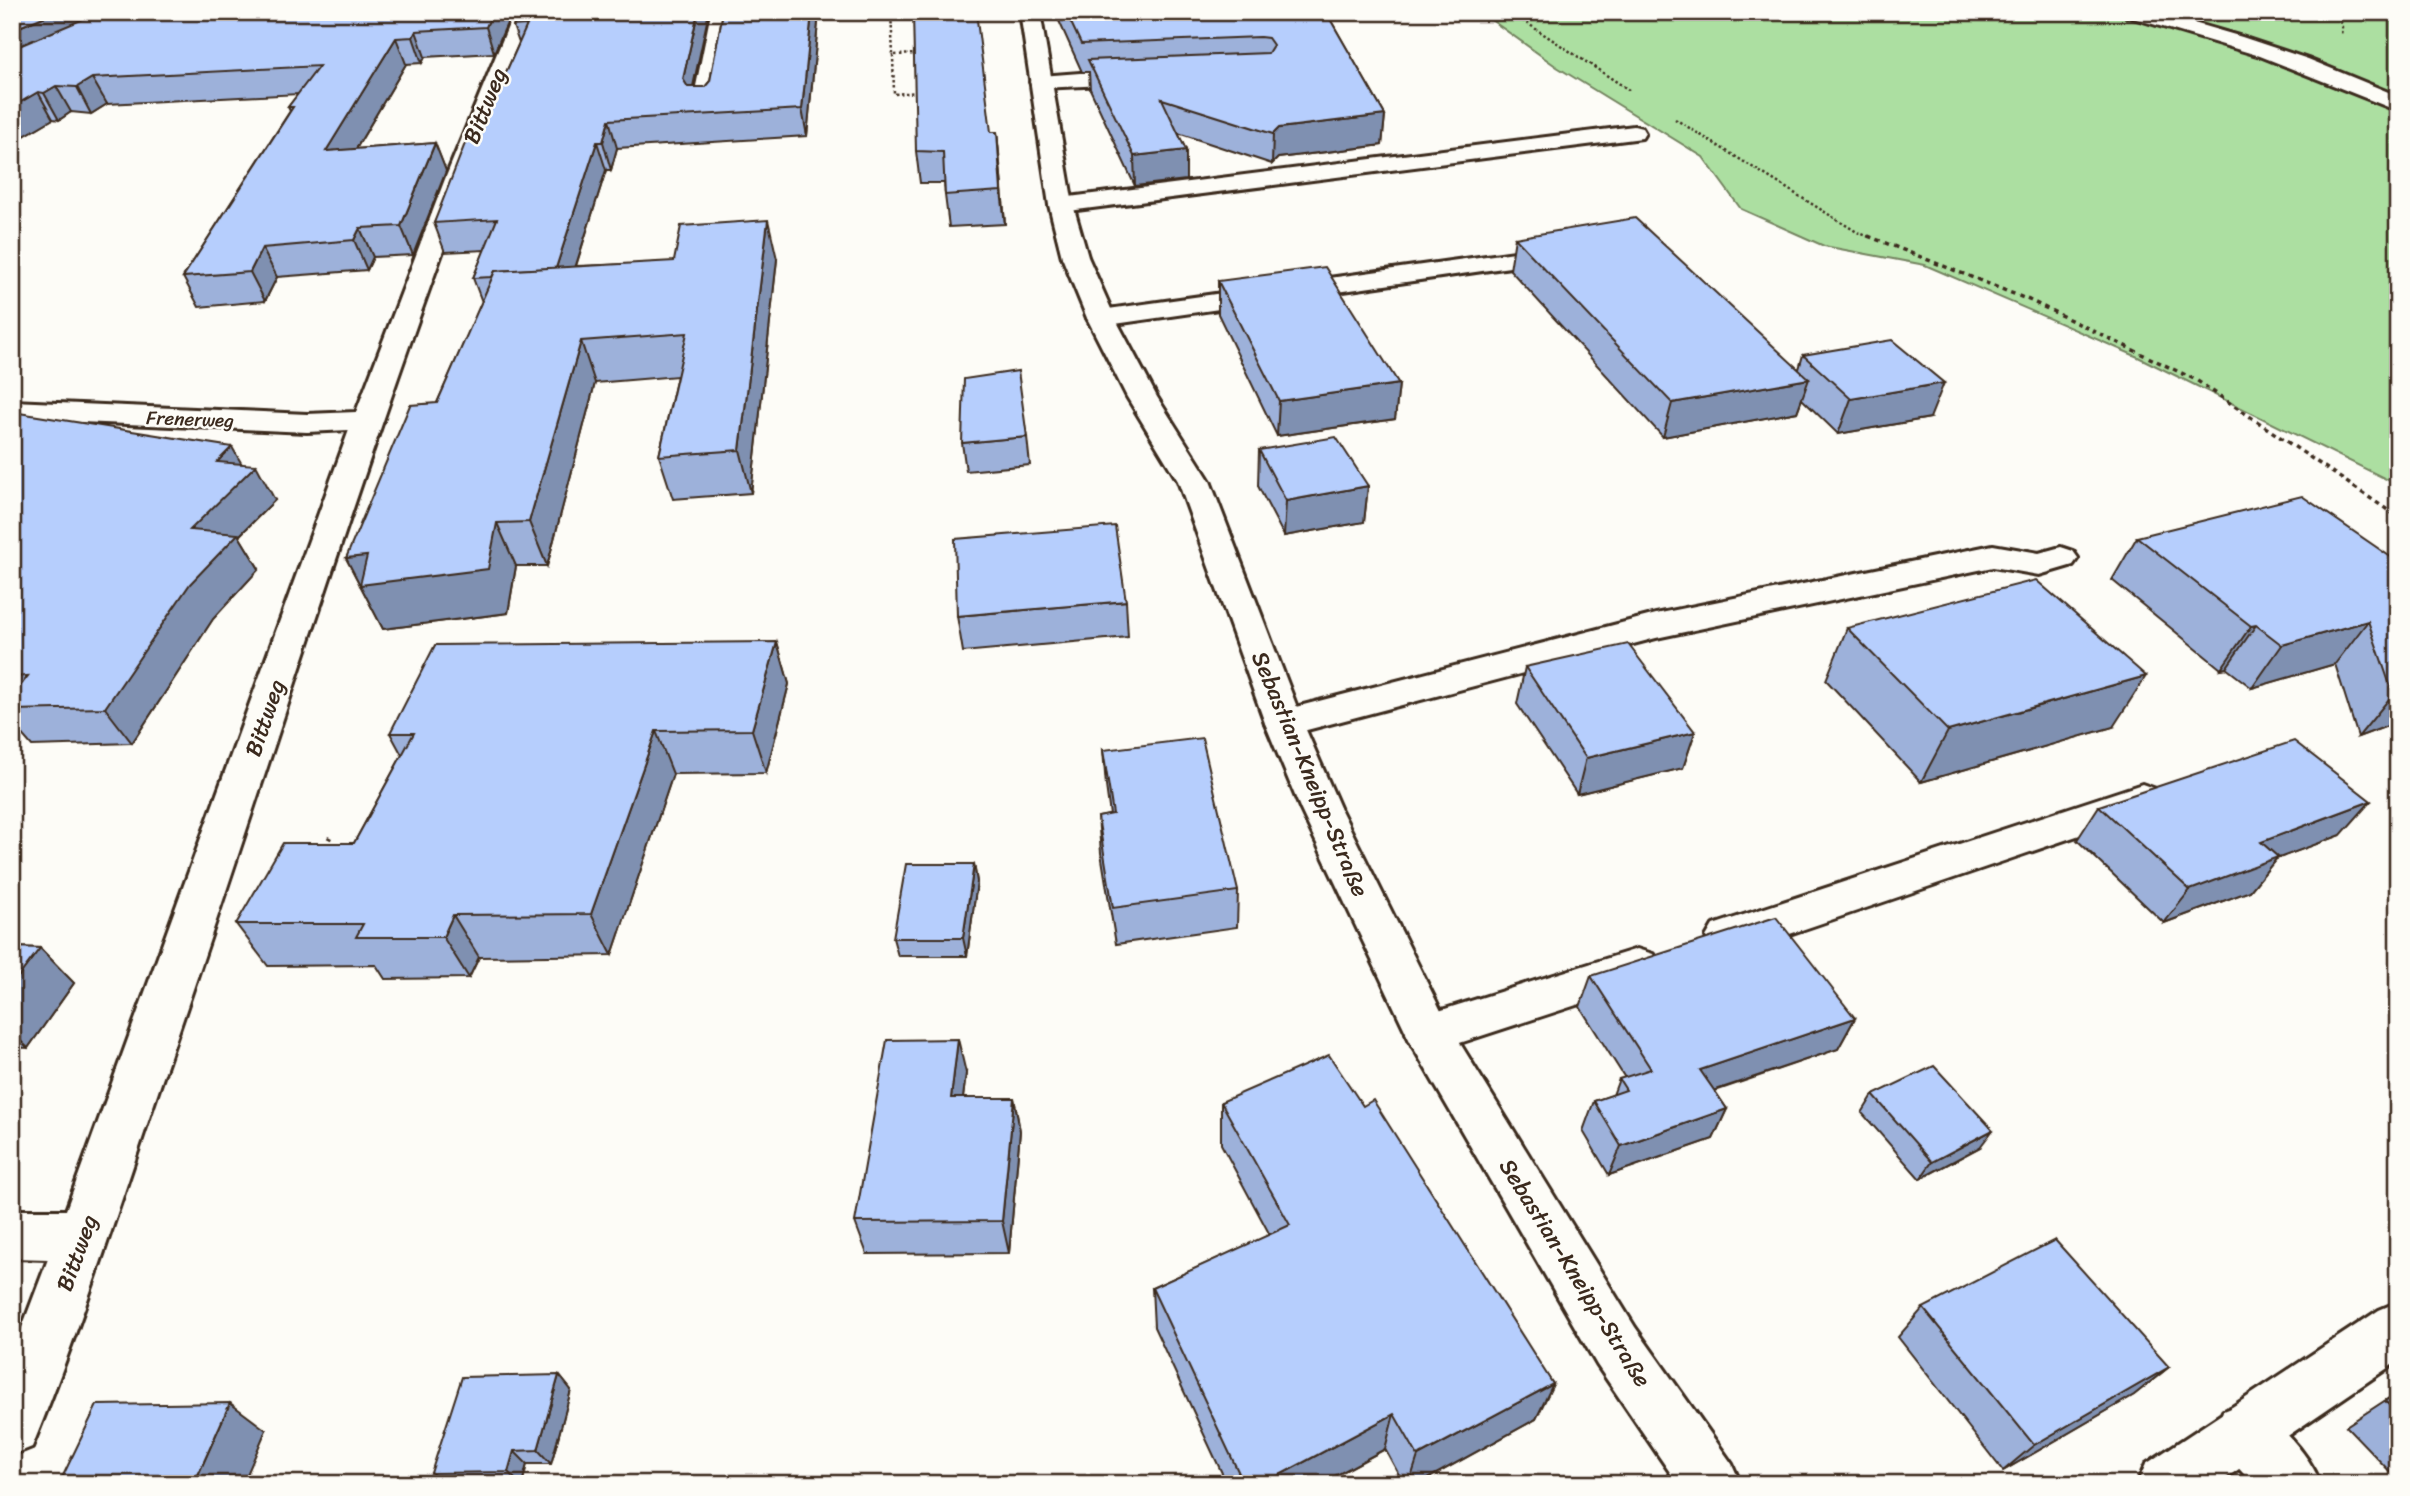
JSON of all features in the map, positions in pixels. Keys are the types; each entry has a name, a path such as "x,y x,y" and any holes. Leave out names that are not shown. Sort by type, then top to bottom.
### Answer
{"street":[{"name":"Bittweg","path":"12,1427 84,1235 368,420 480,117 524,12"},
{"path":"703,106 721,12"},
{"name":"Sebastian-Kneipp-Straße","path":"1030,12 1061,205 1075,257 1101,318 1142,397 1194,481 1284,723 1321,810 1429,1033 1616,1346 1712,1484"},
{"path":"2133,12 2278,55 2334,75 2398,104"},
{"path":"1041,82 1106,77 1156,79"},
{"path":"1061,205 1634,133"},
{"path":"1101,318 1557,254"},
{"name":"Frenerweg","path":"12,410 307,423 368,420"},
{"path":"1284,723 1669,623 1993,556 2039,564 2061,558"},
{"path":"1429,1033 1493,1015 2180,787"},
{"path":"12,1234 84,1235"},
{"path":"2166,1484 2398,1329"},
{"path":"2243,1431 2292,1484"}],"path":[{"path":"891,12 894,94 918,92"},
{"path":"1510,12 1640,97"},
{"path":"893,55 919,54"},
{"path":"1674,119 1857,232 2029,300 2196,380 2398,517"},
{"path":"323,849 330,836"}],"green space":[{"path":"1480,12 2398,12 2398,485 2138,357 1925,265 1824,246 1741,209 1703,157 1557,67"}],"building":[{"path":"12,12 55,12 12,30"},
{"path":"100,12 492,12 486,27 416,31 413,37 396,38 326,151 435,143 401,226 360,228 354,240 262,248 250,272 183,277 293,107 288,107 319,66 92,78 77,87 56,86 44,93 38,92 12,107 12,49"},
{"path":"519,12 698,12 683,79 688,87 705,87 710,81 723,12 812,12 802,109 609,120 603,142 597,142 556,268 495,271 492,277 473,278 497,219 434,223 466,141 476,140 527,25 513,26"},
{"path":"913,12 976,12 991,132 997,132 1001,191 945,195 943,152 916,151"},
{"path":"1066,12 1326,12 1385,115 1279,128 1273,134 1162,99 1186,150 1134,156 1088,60 1268,53 1273,45 1268,38 1260,37 1081,44"},
{"path":"1635,218 1809,379 1672,403 1515,238"},
{"path":"768,220 740,450 659,456 687,333 581,341 529,522 497,523 488,569 360,585 367,556 346,558 410,405 437,403 495,271 674,261 681,226"},
{"path":"1325,267 1399,384 1279,401 1218,281"},
{"path":"1892,340 1944,383 1851,399 1803,355"},
{"path":"1018,371 1027,437 962,443 964,379"},
{"path":"19,413 232,447 217,462 256,465 190,530 238,534 190,584 105,708 12,710 12,697 28,676 12,677 12,418"},
{"path":"1336,437 1368,486 1286,501 1259,450"},
{"path":"2302,496 2398,562 2398,692 2393,694 2368,621 2282,645 2256,625 2251,626 2137,537"},
{"path":"1115,526 1126,601 957,616 955,539"},
{"path":"2036,580 2146,676 1948,731 1847,628"},
{"path":"777,642 752,730 656,731 591,914 453,915 443,937 356,937 363,924 236,924 283,843 354,843 414,733 390,733 435,645"},
{"path":"1628,644 1695,732 1586,758 1525,667"},
{"path":"1202,738 1238,891 1113,908 1098,817 1113,814 1103,750"},
{"path":"2294,741 2371,801 2261,842 2278,857 2190,890 2099,806"},
{"path":"906,864 974,864 963,938 893,938"},
{"path":"1776,917 1855,1018 1700,1070 1727,1109 1621,1146 1594,1101 1626,1090 1619,1079 1651,1069 1591,976"},
{"path":"12,947 40,948 12,985"},
{"path":"958,1039 951,1098 1014,1098 1002,1221 855,1222 887,1040"},
{"path":"1329,1055 1363,1106 1373,1100 1553,1384 1418,1456 1394,1414 1263,1484 1244,1484 1152,1288 1290,1225 1221,1102"},
{"path":"1934,1066 1993,1130 1932,1162 1873,1095"},
{"path":"2055,1240 2169,1367 2034,1445 1923,1308"},
{"path":"559,1375 538,1450 514,1451 508,1472 431,1473 462,1377"},
{"path":"2398,1393 2398,1414 2385,1401"},
{"path":"230,1403 194,1484 59,1484 97,1405"}]}
